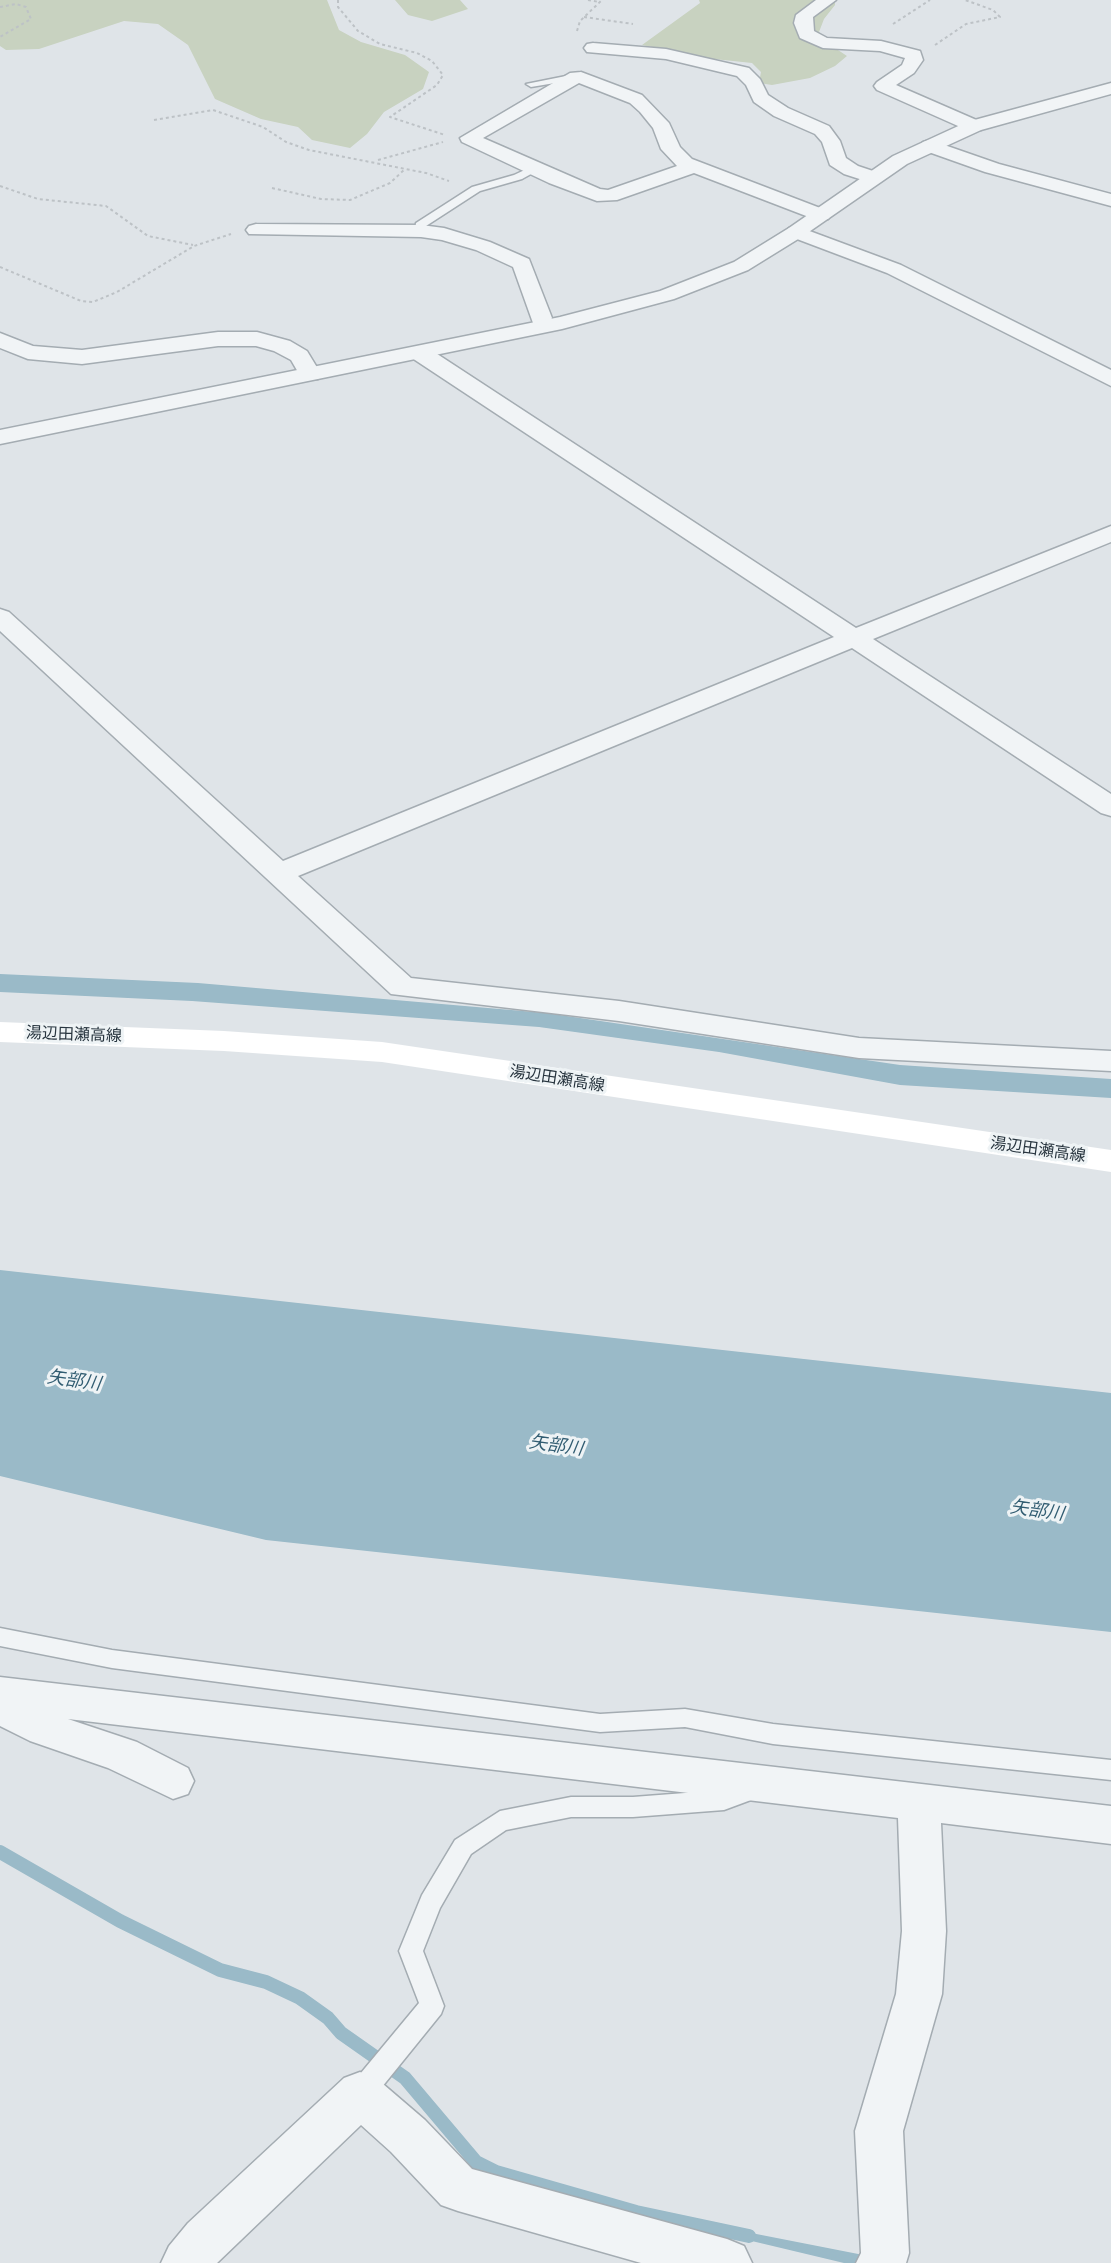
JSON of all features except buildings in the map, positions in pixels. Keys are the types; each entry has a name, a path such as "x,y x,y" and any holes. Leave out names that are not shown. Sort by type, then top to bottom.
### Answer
{"main road":[{"name":"湯辺田瀬高線","path":"0,1032 224,1041 382,1052 1111,1161"}],"street":[{"path":"828,0 805,15 803,23 806,34 823,43 898,49 914,55 914,60 908,69 883,86 974,126"},
{"path":"594,48 666,54 743,72 754,83 760,98 781,112 822,130 831,141 837,161 851,170 875,178"},
{"path":"462,138 576,77 608,87 647,108 662,127 671,150 694,167 821,215"},
{"path":"0,437 562,323 667,296 741,266 796,232 900,160 974,126 1111,88"},
{"path":"462,138 597,195 610,196 694,167"},
{"path":"930,146 992,168 1111,200"},
{"path":"256,230 421,231 444,234 522,263 541,318"},
{"path":"796,232 894,269 1111,379"},
{"path":"0,340 40,354 82,357 218,339 257,339 282,345 299,356 310,374"},
{"path":"420,353 1111,807"},
{"path":"277,874 1111,533"},
{"path":"0,617 402,987 619,1011 860,1048 1111,1061"},
{"path":"4,1709 65,1701 1111,1825"},
{"path":"4,1709 122,1755 173,1781"},
{"path":"881,2263 885,2253 879,2132 919,1994 924,1931 919,1802"},
{"path":"186,2263 205,2240 360,2094 408,2136 458,2188 727,2263"}],"lane":[{"path":"531,84 576,77"},
{"path":"421,231 420,225 476,189 518,177 535,169"},
{"path":"0,1638 112,1659 600,1723 685,1718 772,1734 1111,1770"},
{"path":"360,2094 432,2006 411,1951 430,1903 463,1847 500,1821 570,1807 633,1808 724,1800 767,1784"},
{"path":"1066,1820 1111,1844"}],"path":[{"path":"338,0 338,7 358,31 380,44 417,53 432,61 443,75 437,85 390,117 462,138"},
{"path":"588,0 599,2"},
{"path":"871,46 890,26 930,0"},
{"path":"914,55 927,52 966,24 1000,17 993,10 965,0"},
{"path":"0,7 15,4 26,7 31,19 0,37"},
{"path":"584,17 633,24"},
{"path":"154,120 178,114 213,110 263,128 286,142 309,150 405,169 476,189"},
{"path":"378,160 462,138"},
{"path":"272,188 321,199 351,200 390,183 405,169"},
{"path":"0,186 38,199 106,206 148,236 194,246"},
{"path":"0,267 81,301 93,302 117,292 194,246 234,233 256,230"}],"green space":[{"path":"0,0 327,0 339,30 361,42 405,55 429,72 423,89 384,112 367,134 350,148 312,140 298,127 261,119 215,99 188,45 158,24 124,21 39,49 6,50 0,46"},
{"path":"395,0 460,0 468,9 432,21 408,15"},
{"path":"699,0 835,0 835,5 824,19 819,32 829,44 847,56 835,66 810,78 772,85 759,83 761,72 752,63 714,59 642,45 700,3"}],"water":[{"path":"0,974 198,983 546,1013 900,1065 1111,1079 1111,1098 900,1085 719,1052 539,1027 192,1001 0,992"},
{"name":"矢部川","path":"0,1270 1111,1393 1111,1632 266,1540 0,1476"},
{"path":"736,2230 905,2263 844,2263 735,2237"}],"waterway":[{"path":"0,1852 120,1921 220,1970 266,1982 300,1998 328,2018 341,2033 405,2078 476,2162 496,2172 636,2212 749,2236"}]}
